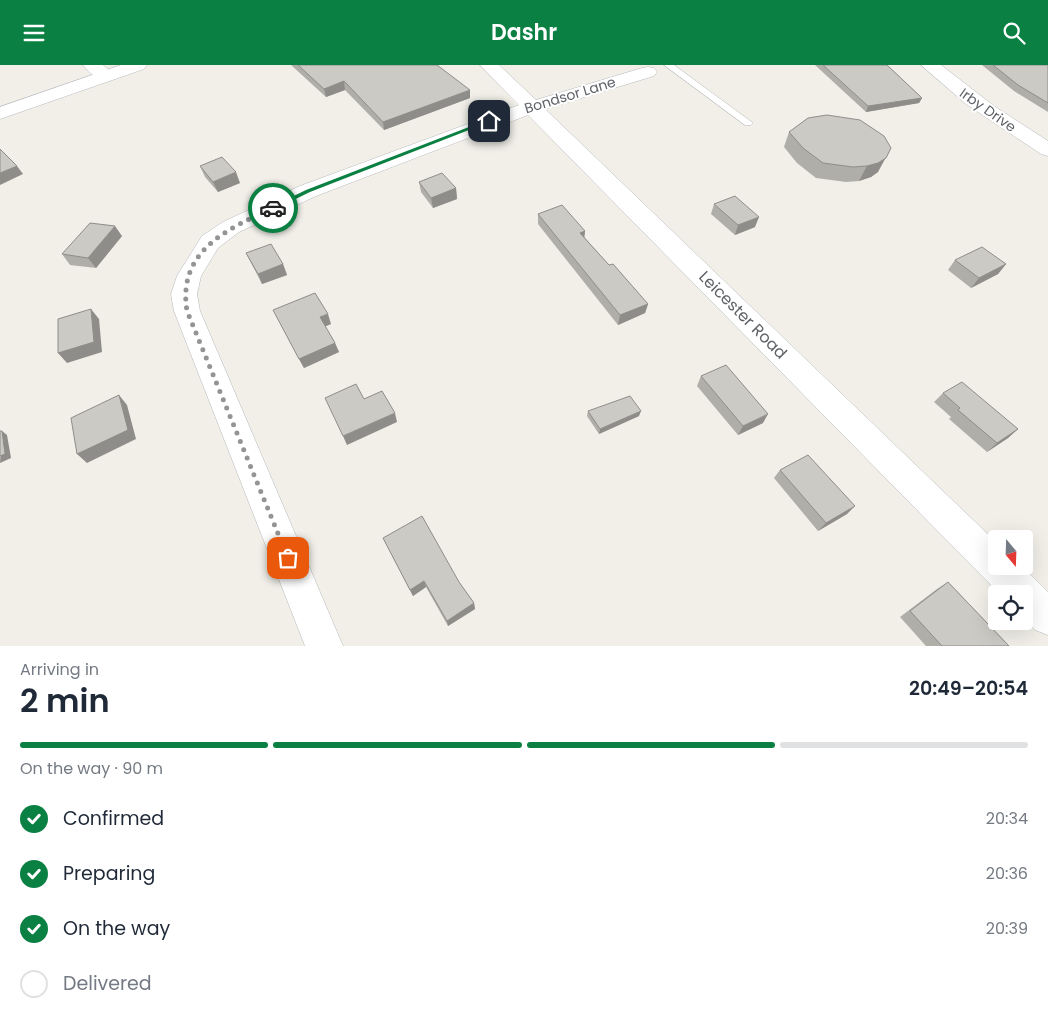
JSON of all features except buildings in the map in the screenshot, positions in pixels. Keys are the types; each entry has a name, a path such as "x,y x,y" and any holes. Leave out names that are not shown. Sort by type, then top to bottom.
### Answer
{"street":[{"path":"0,113 98,70 138,65"},
{"name":"Leicester Road","path":"489,65 988,558"},
{"name":"Irby Drive","path":"930,65 946,80 1048,151"},
{"name":"Bondsor Lane","path":"324,646 187,311 184,294 189,277 198,259 210,241 231,227 308,191 532,107 648,72"},
{"name":"Leicester Road","path":"1005,575 1048,617"}],"lane":[{"path":"668,65 748,123"}],"way so far":[{"path":"273,208 231,227 210,241 189,277 184,294 187,311 288,558"}],"route":[{"path":"273,208 308,191 489,121"}]}
